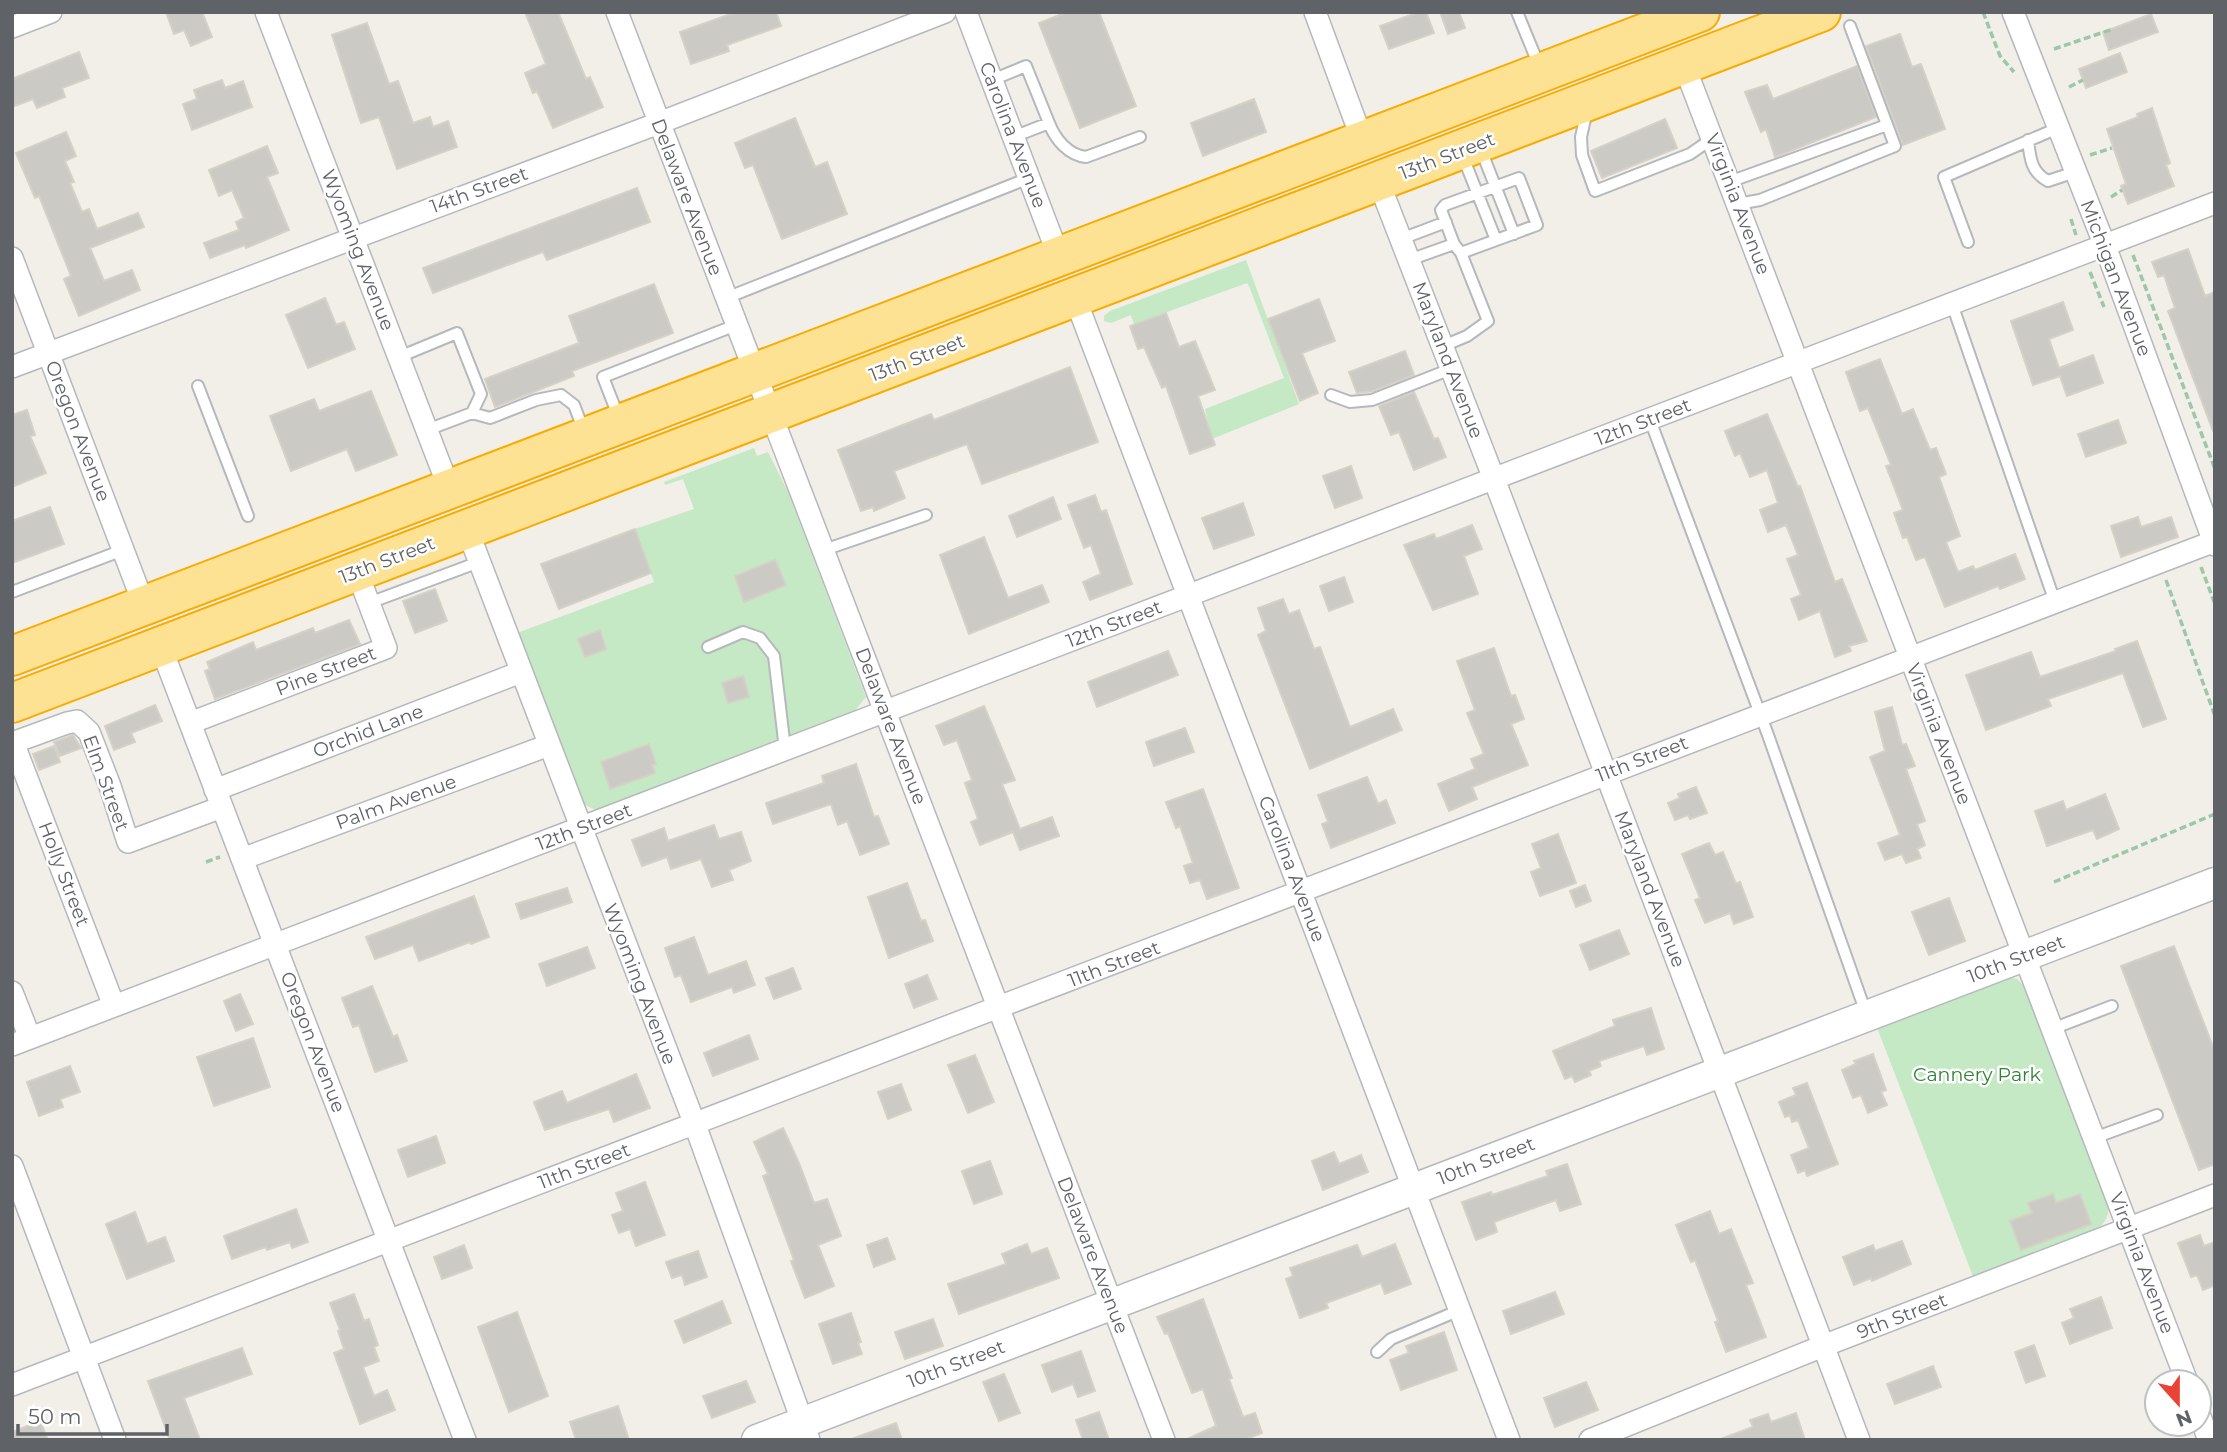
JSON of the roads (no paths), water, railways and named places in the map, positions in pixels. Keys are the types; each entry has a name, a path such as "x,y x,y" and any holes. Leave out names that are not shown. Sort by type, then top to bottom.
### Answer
{"highway":[{"path":"12,656 1530,78 1677,16"},
{"path":"1514,130 1552,97 1642,63 1653,55 1677,16"},
{"path":"1688,75 1691,45 1699,37 1756,34 1830,19"},
{"name":"13th Street","path":"12,703 160,645 363,588 473,545 770,413 1590,101 1688,75"},
{"path":"1379,183 1383,164 1392,152 1495,114 1530,78"},
{"path":"1216,242 1247,213 1345,176 1354,164 1363,142"},
{"path":"1075,298 1080,278 1089,269 1198,227 1242,187"},
{"path":"932,352 950,326 1040,290 1050,277 1059,257"},
{"path":"473,545 473,509 485,498 584,459 604,430"},
{"path":"363,588 372,547 436,521 449,488"},
{"path":"160,645 164,626 179,615 280,577 321,537"},
{"path":"12,684 128,639 140,624 144,605"}],"street":[{"path":"12,27 51,12"},
{"name":"Wyoming Avenue","path":"266,12 449,488"},
{"name":"Delaware Avenue","path":"617,12 1164,1440"},
{"name":"14th Street","path":"12,367 945,12"},
{"name":"Carolina Avenue","path":"967,12 1059,257"},
{"path":"1315,12 1363,142"},
{"name":"Michigan Avenue","path":"2013,12 2058,128 2066,175 2105,246 2209,544"},
{"name":"Virginia Avenue","path":"1688,75 2182,1368"},
{"name":"Maryland Avenue","path":"1379,183 1859,1440"},
{"name":"12th Street","path":"21,1042 2215,204"},
{"name":"Oregon Avenue","path":"12,258 144,605"},
{"name":"Carolina Avenue","path":"1075,298 1509,1440"},
{"name":"11th Street","path":"12,1385 1759,714 2209,544"},
{"name":"Wyoming Avenue","path":"473,545 694,1122 806,1431"},
{"name":"Pine Street","path":"190,723 386,648 363,588"},
{"name":"Oregon Avenue","path":"160,645 464,1440"},
{"name":"Orchid Lane","path":"219,799 521,672"},
{"name":"Elm Street","path":"13,742 77,721 89,733 128,842 219,799"},
{"name":"Holly Street","path":"13,742 114,1006"},
{"name":"Palm Avenue","path":"242,859 549,745"},
{"name":"10th Street","path":"757,1440 806,1431 1112,1304 2215,883"},
{"path":"12,992 21,1042"},
{"path":"12,1166 115,1440"},
{"name":"9th Street","path":"1590,1440 1823,1346 2215,1195"}],"lane":[{"path":"1517,12 1530,78"},
{"path":"1737,204 1760,200 1895,146 1830,19"},
{"path":"992,80 1026,66 1054,136 1078,156 1086,157 1140,137"},
{"path":"1590,101 1581,137 1582,155 1595,191 1690,154 1713,138"},
{"path":"1013,137 1049,122"},
{"path":"1730,182 1886,125"},
{"path":"1968,242 1944,177 2058,128"},
{"path":"2028,141 2031,163 2039,176 2048,181 2066,175"},
{"path":"1470,147 1495,186 1514,234"},
{"path":"1470,147 1477,192 1496,240"},
{"path":"726,298 1029,178"},
{"path":"1409,260 1458,248 1496,240 1537,225 1520,178 1477,192 1445,205 1441,210 1458,248 1488,321 1467,336 1443,346"},
{"path":"1401,239 1446,222"},
{"path":"1952,304 2055,602"},
{"path":"604,430 603,377 736,325"},
{"path":"399,357 457,333 481,394 472,413"},
{"path":"1331,395 1350,402 1371,400 1451,369"},
{"path":"198,386 248,516"},
{"path":"427,430 472,413 490,418 536,400 561,395 604,430"},
{"path":"1650,420 1867,1016"},
{"path":"824,550 926,515"},
{"path":"12,592 123,550"},
{"path":"708,647 743,632 760,638 774,656 785,749"},
{"path":"2052,1029 2112,1006"},
{"path":"2094,1138 2157,1115"},
{"path":"1377,1352 1391,1339 1460,1310"}],"park label":[{"name":"Cannery Park","path":"1977,1074"}]}
